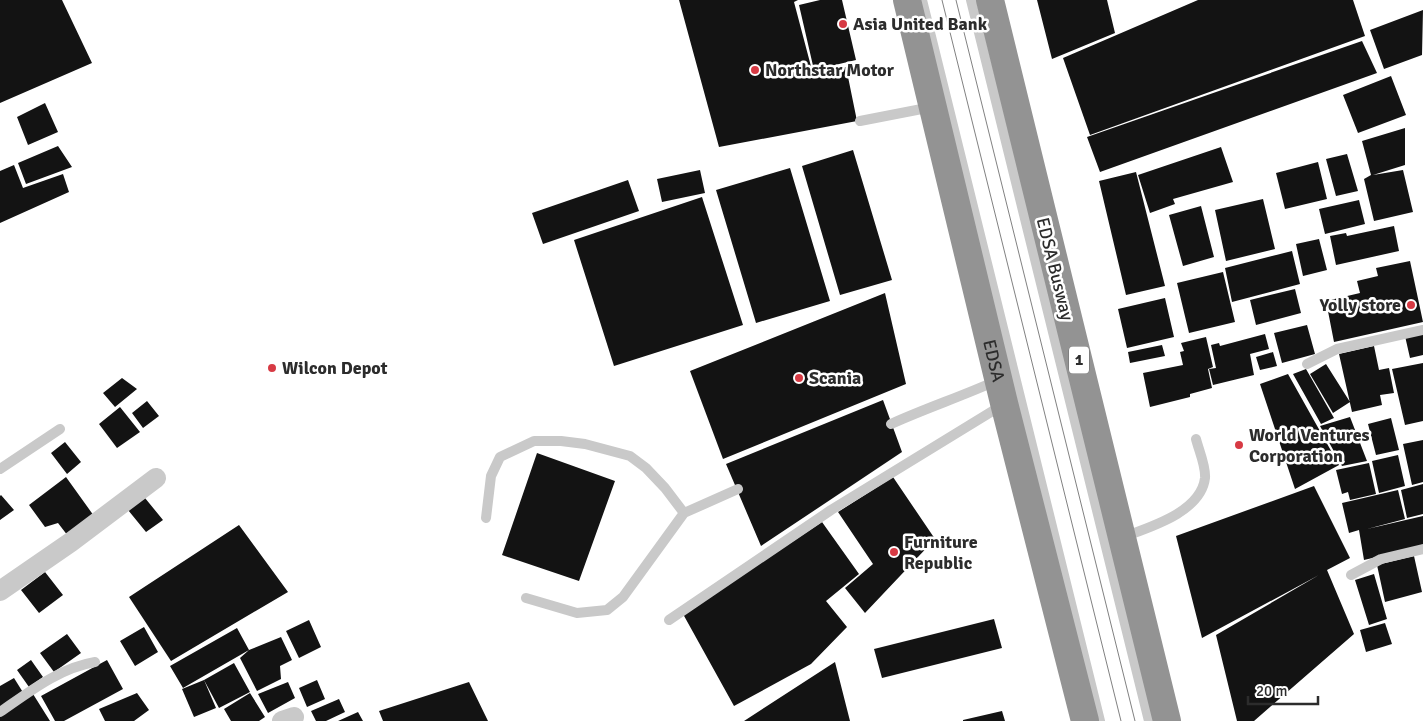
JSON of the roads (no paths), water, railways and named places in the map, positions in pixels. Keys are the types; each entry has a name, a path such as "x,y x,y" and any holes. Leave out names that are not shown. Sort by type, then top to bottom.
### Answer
{"highway":[{"name":"EDSA","path":"907,0 1085,721"},
{"name":"1","path":"990,0 1167,721"}],"street":[{"path":"0,591 71,542 156,478"}],"lane":[{"path":"922,0 1100,721"},
{"name":"EDSA Busway","path":"971,0 1149,721"},
{"path":"860,121 933,107"},
{"path":"1307,364 1336,349 1423,330"},
{"path":"891,424 917,412 962,396 1002,391"},
{"path":"669,620 832,510 1002,391"},
{"path":"0,469 60,429"},
{"path":"1122,538 1172,518 1182,511 1202,488 1205,476 1196,440"},
{"path":"486,518 491,476 500,457 534,441 562,441 585,444 630,456 646,468 665,488 684,513"},
{"path":"526,598 577,613 607,610 623,597 684,513 738,489"},
{"path":"1351,575 1381,559 1423,549"},
{"path":"0,712 54,677 78,665 95,662"}],"tram line":[{"path":"942,0 1121,721"},
{"path":"956,0 1135,721"}],"place":[{"name":"Asia United Bank","path":"843,24"},
{"name":"Northstar Motor","path":"755,70"},
{"name":"Yolly store","path":"1411,305"},
{"name":"Wilcon Depot","path":"272,368"},
{"name":"Scania","path":"799,378"},
{"name":"World Ventures Corporation","path":"1239,445"},
{"name":"Furniture Republic","path":"894,552"}]}
